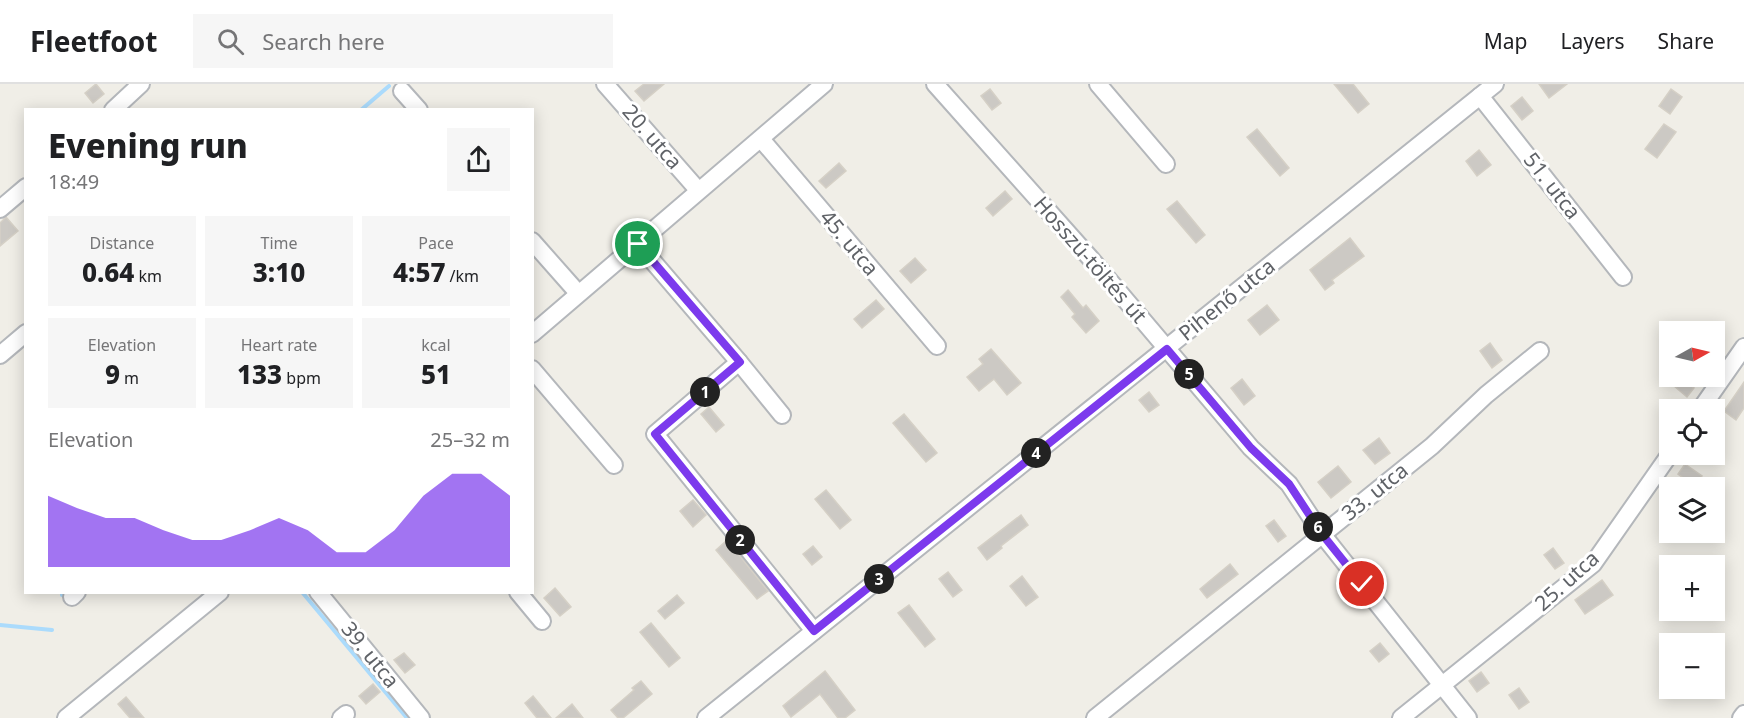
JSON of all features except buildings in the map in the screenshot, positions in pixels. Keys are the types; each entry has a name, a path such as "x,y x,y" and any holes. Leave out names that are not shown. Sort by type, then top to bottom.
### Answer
{"street":[{"path":"115,108 141,84"},
{"name":"20. utca","path":"605,84 698,190"},
{"name":"Hosszú-töltés út","path":"935,84 1091,259 1251,448 1289,484 1322,534 1468,718"},
{"path":"1098,84 1166,164"},
{"name":"Pihenő utca","path":"705,718 1495,84"},
{"path":"534,332 698,190 761,139 820,85"},
{"path":"402,91 417,108"},
{"name":"51. utca","path":"1480,96 1623,277"},
{"name":"45. utca","path":"761,139 937,346"},
{"path":"0,209 24,189"},
{"path":"534,243 578,293"},
{"path":"638,244 740,362 782,415"},
{"path":"0,355 24,335"},
{"path":"1708,399 1744,347"},
{"name":"33. utca","path":"1095,718 1432,446 1486,395 1540,351"},
{"path":"740,362 655,434 814,631"},
{"path":"534,371 614,465"},
{"name":"25. utca","path":"1401,718 1593,564 1662,465"},
{"path":"66,718 218,594"},
{"name":"39. utca","path":"320,594 422,718"},
{"path":"520,594 542,621"},
{"path":"1741,718 1744,714"}],"waterway":[{"path":"363,108 389,86"},
{"path":"304,594 407,718"},
{"path":"0,625 52,630"}],"route":[{"path":"638,244 740,362 655,434 814,631 1167,349 1251,448 1289,484 1322,534 1362,584"}]}
